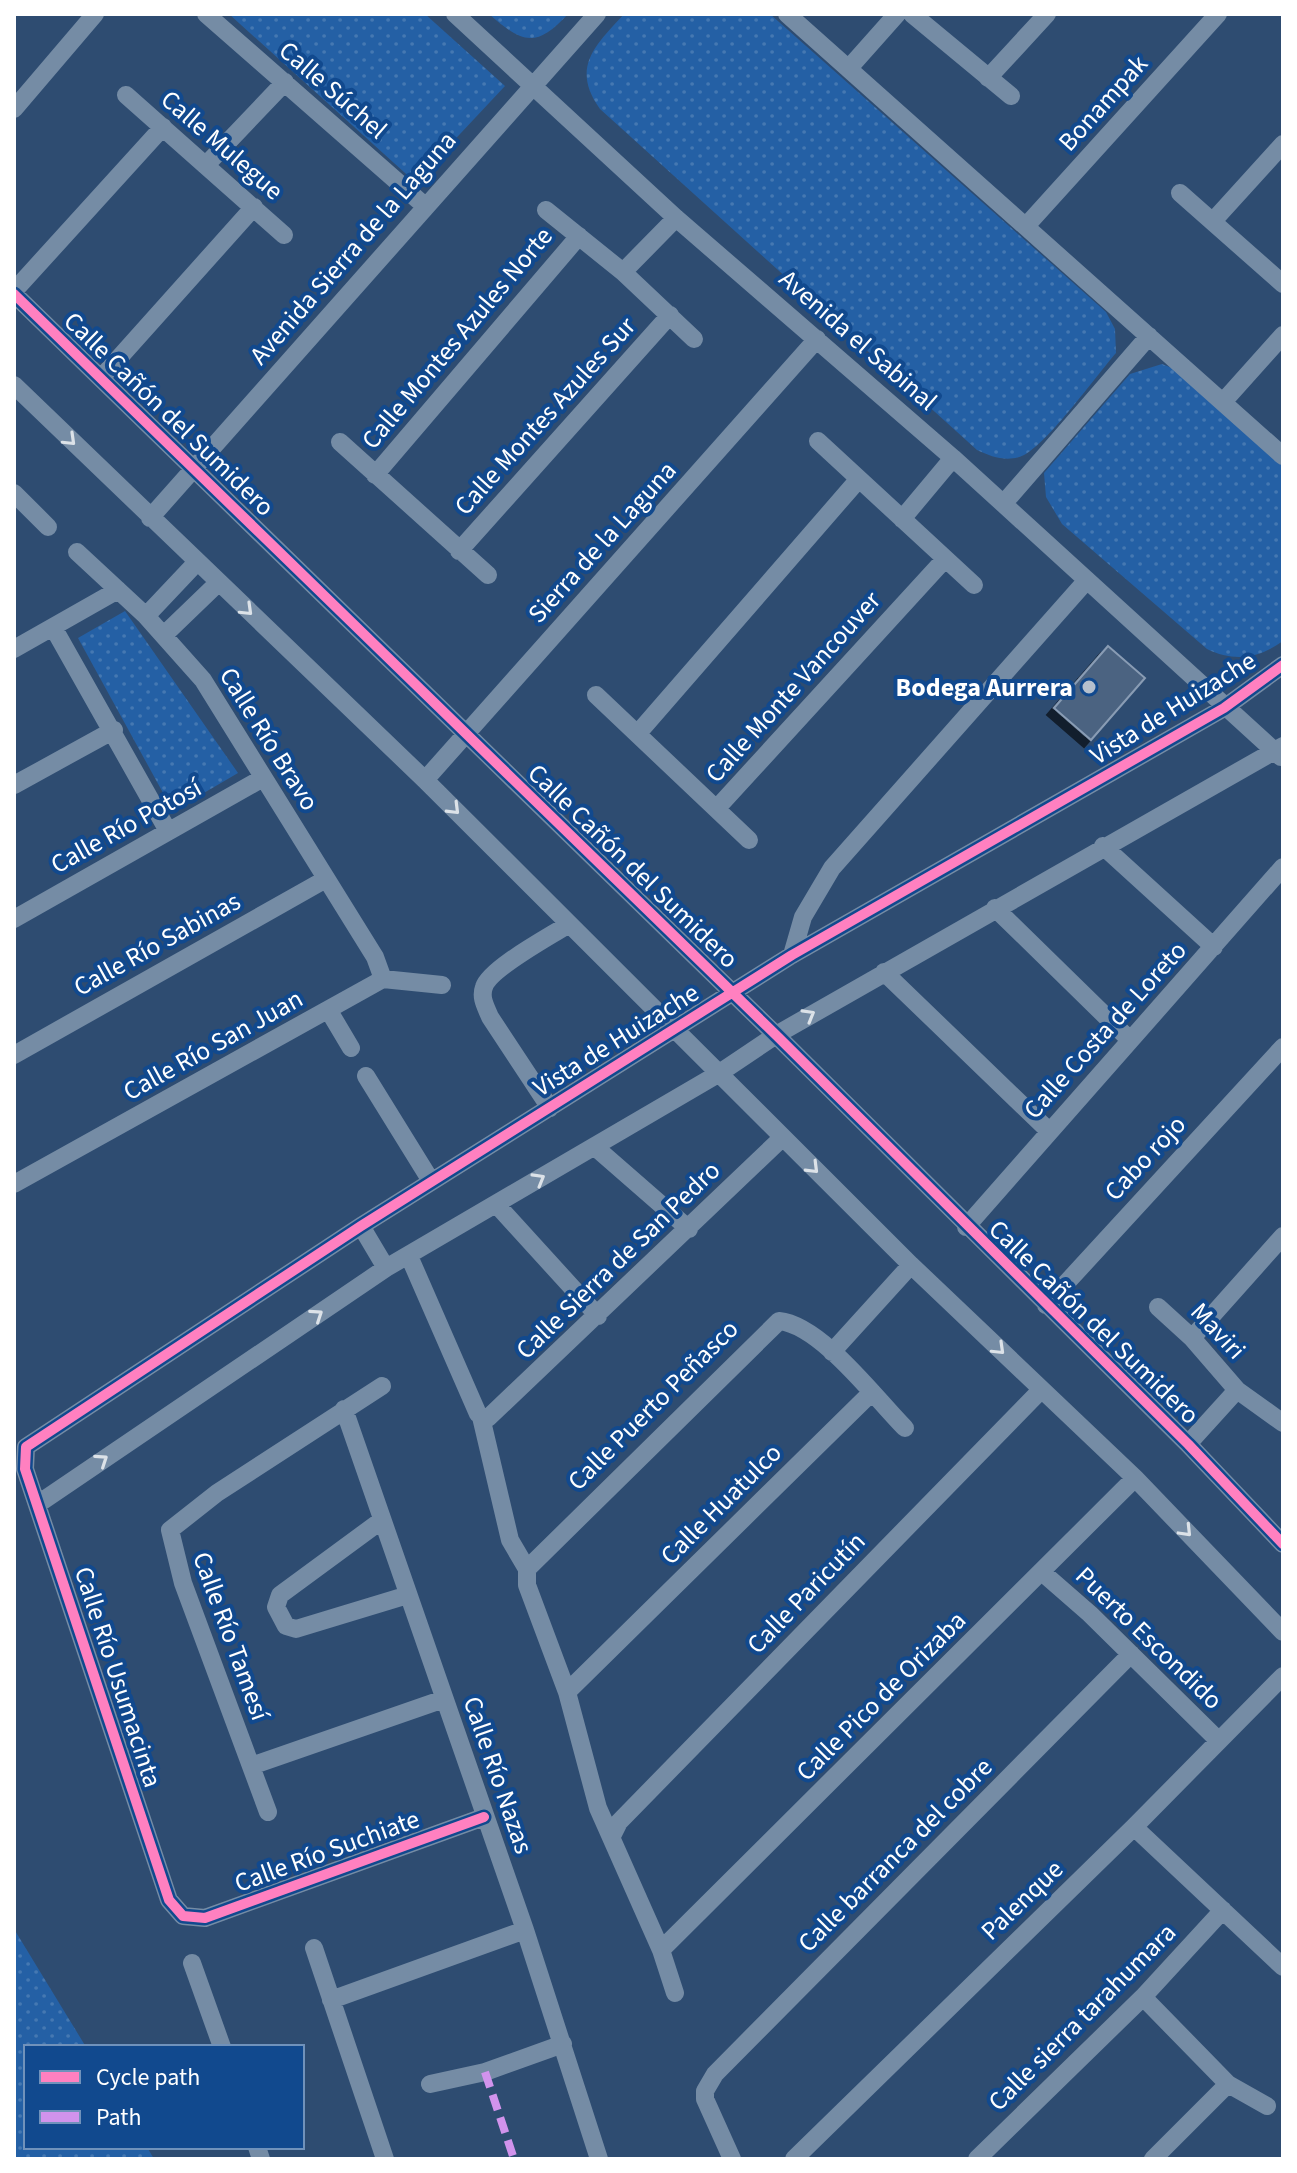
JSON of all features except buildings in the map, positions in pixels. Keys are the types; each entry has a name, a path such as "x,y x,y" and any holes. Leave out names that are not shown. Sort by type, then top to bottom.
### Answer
{"street":[{"path":"14,109 95,14"},
{"name":"Calle Súchel","path":"206,14 425,206"},
{"name":"Avenida el Sabinal","path":"455,14 676,218 1004,503 1224,708"},
{"name":"Avenida Sierra de la Laguna","path":"150,518 597,14"},
{"path":"787,14 1283,456"},
{"path":"849,68 897,14"},
{"path":"912,14 1011,96"},
{"name":"Bonampak","path":"1026,226 1218,14"},
{"path":"988,78 1041,16"},
{"path":"206,165 285,82"},
{"name":"Calle Mulegue","path":"126,95 284,235"},
{"path":"14,292 163,127"},
{"path":"1214,220 1283,144"},
{"path":"1180,193 1283,284"},
{"path":"101,378 254,207"},
{"path":"546,210 623,272 694,339"},
{"path":"623,272 676,218"},
{"name":"Calle Montes Azules Norte","path":"375,475 579,236"},
{"name":"Calle Cañón del Sumidero","path":"14,292 776,1035 966,1227 1188,1444 1283,1544"},
{"name":"Calle Montes Azules Sur","path":"459,551 670,315"},
{"path":"1223,402 1283,335"},
{"path":"1004,503 1149,336"},
{"name":"Sierra de la Laguna","path":"425,780 817,339"},
{"path":"14,385 425,780 911,1265 1135,1478 1283,1632"},
{"path":"818,441 974,585"},
{"path":"340,442 488,575"},
{"path":"902,519 953,458"},
{"path":"639,732 858,480"},
{"path":"14,493 22,513 48,527"},
{"name":"Calle Río Bravo","path":"77,552 146,616 203,680 375,957 383,979"},
{"name":"Calle Monte Vancouver","path":"596,695 718,807 945,559"},
{"path":"146,616 197,562"},
{"path":"792,955 803,917 832,868 1087,580"},
{"path":"164,635 218,583"},
{"path":"14,649 118,590"},
{"path":"53,627 114,730 168,831"},
{"name":"Vista de Huizache","path":"26,1447 431,1181 792,955 1224,708 1283,665"},
{"path":"38,1504 386,1268 718,1074 776,1035 884,972 1103,846 1280,752 1224,708"},
{"path":"14,785 114,730"},
{"name":"Calle Río Potosí","path":"14,919 263,778"},
{"path":"718,807 749,840"},
{"path":"1103,846 1214,947"},
{"name":"Calle Costa de Loreto","path":"966,1227 1283,867"},
{"name":"Calle Río Sabinas","path":"14,1055 326,879"},
{"path":"995,908 1130,1040"},
{"path":"550,1108 490,1017 483,1001 487,982 569,924"},
{"path":"884,972 1049,1131"},
{"path":"383,979 442,985"},
{"name":"Calle Río San Juan","path":"14,1184 383,979"},
{"path":"329,1011 351,1048"},
{"name":"Cabo rojo","path":"1046,1305 1283,1047"},
{"path":"366,1076 431,1181"},
{"name":"Calle Sierra de San Pedro","path":"485,1418 598,1316 782,1138"},
{"path":"595,1147 689,1229"},
{"path":"496,1204 598,1316"},
{"path":"361,1226 386,1268"},
{"path":"1192,1338 1283,1236"},
{"path":"409,1256 485,1418 510,1540 526,1573 567,1692 598,1808 661,1950 675,1993"},
{"path":"905,1428 832,1352 911,1265"},
{"name":"Maviri","path":"1158,1307 1192,1338 1237,1390 1282,1420"},
{"name":"Calle Puerto Peñasco","path":"526,1573 771,1325 779,1321 796,1327 832,1352"},
{"path":"344,1409 382,1386"},
{"name":"Calle Paricutín","path":"612,1836 619,1822 1041,1390"},
{"path":"1188,1444 1237,1390"},
{"name":"Calle Huatulco","path":"567,1692 871,1393"},
{"name":"Calle Río Nazas","path":"344,1409 525,1930 599,2159"},
{"name":"Calle Río Tamesí","path":"251,1766 183,1583 170,1530 217,1493 344,1409"},
{"name":"Calle Río Usumacinta","path":"26,1447 23,1461 169,1900 183,1916"},
{"name":"Calle Pico de Orizaba","path":"661,1950 1043,1573 1135,1478"},
{"path":"382,1520 280,1595 276,1607 286,1626 296,1629 408,1595"},
{"name":"Puerto Escondido","path":"1043,1573 1218,1740"},
{"name":"Calle barranca del cobre","path":"732,2159 705,2099 705,2091 715,2074 1131,1654"},
{"name":"Palenque","path":"794,2159 1134,1827 1283,1676"},
{"path":"268,1812 251,1766 444,1699"},
{"name":"Calle Río Suchiate","path":"183,1916 205,1918 484,1817"},
{"path":"1134,1827 1283,1967"},
{"name":"Calle sierra tarahumara","path":"977,2159 1143,1997 1223,1910"},
{"path":"331,2000 525,1930"},
{"path":"314,1948 385,2159"},
{"path":"192,1963 221,2045"},
{"path":"1143,1997 1228,2084 1267,2106"},
{"path":"430,2084 485,2072 563,2044"},
{"path":"1153,2159 1228,2084"}],"shaded area":[{"path":"229,14 425,14 505,86 415,182"},
{"path":"489,14 568,14 547,33 529,38 511,31"},
{"path":"624,14 770,14 1106,312 1115,329 1116,353 1046,437 1024,455 1012,459 994,457 977,450 600,109 587,81 590,57"},
{"path":"1162,364 1172,368 1283,466 1283,641 1264,652 1236,657 1207,649 1062,524 1046,497 1044,473 1130,374"},
{"path":"125,611 238,773 173,811 78,638"},
{"path":"14,1929 85,2045 24,2045 24,2149 148,2149 154,2159 14,2159"}],"marked path":[{"path":"485,2072 514,2159"}],"cycle path":[{"path":"14,294 776,1035 1188,1444 1283,1544"},
{"path":"484,1817 205,1918 183,1916 169,1900 25,1469 26,1447 361,1226 792,955 1224,708 1283,665"}],"place":[{"name":"Bodega Aurrera","path":"1089,687"}]}
